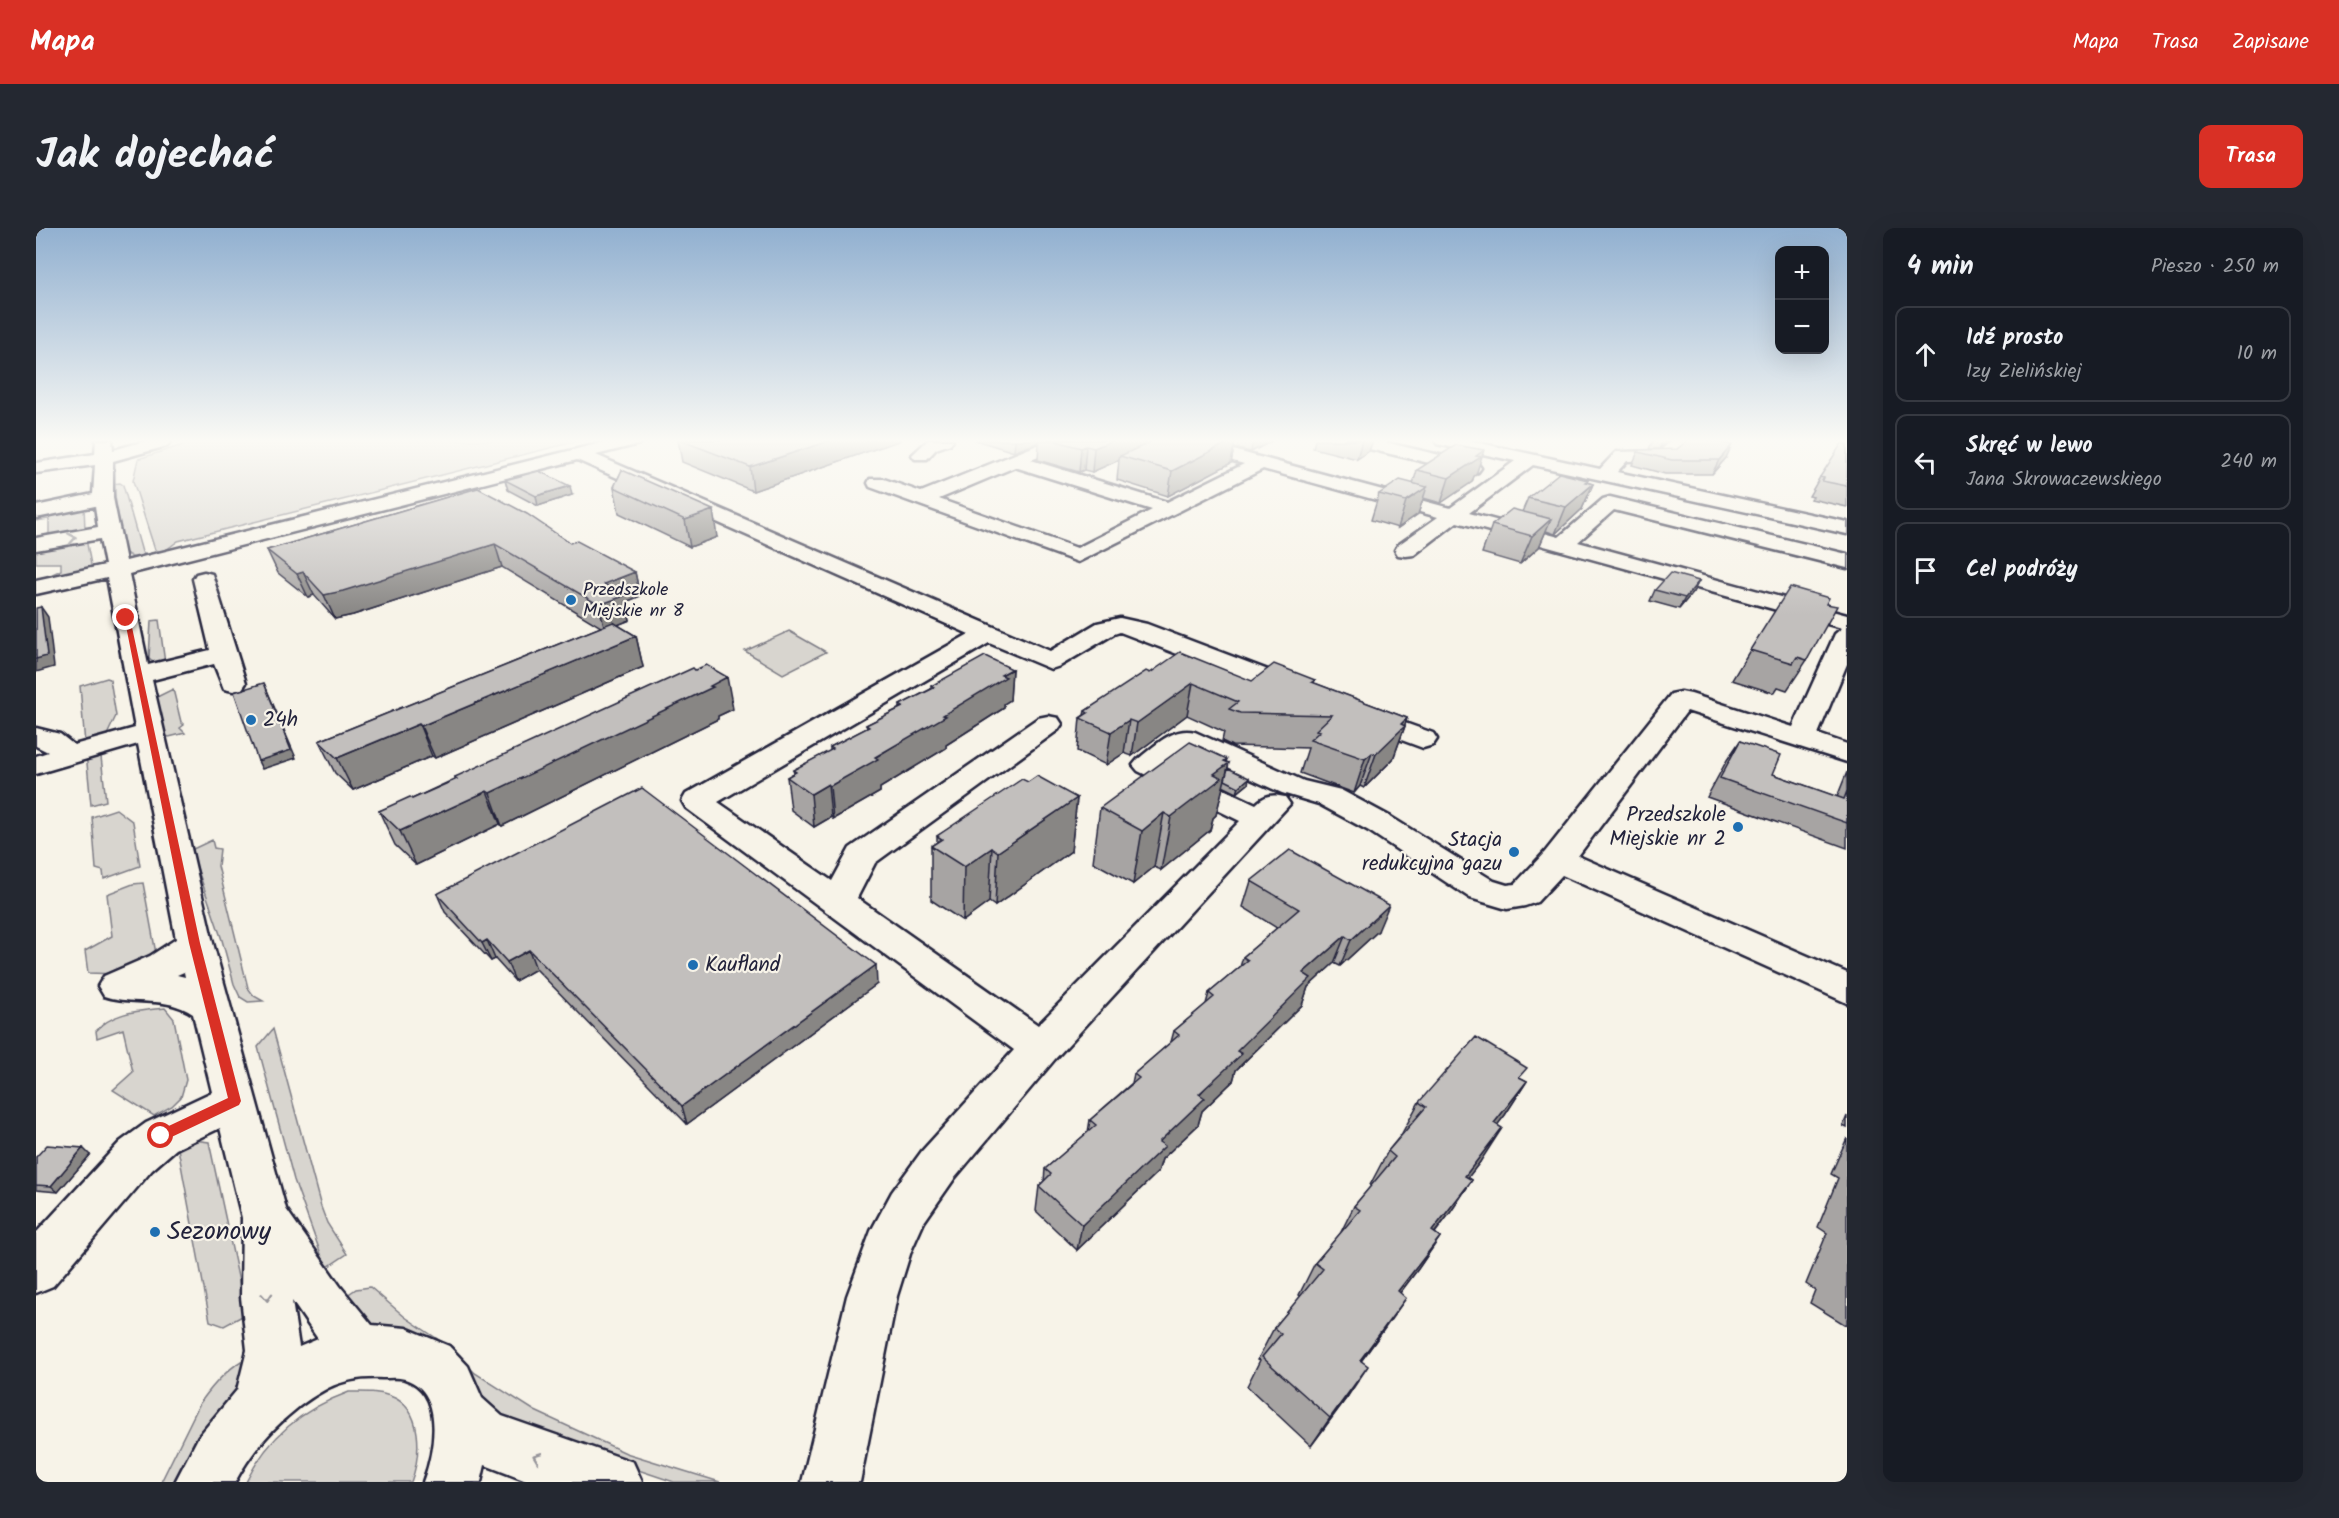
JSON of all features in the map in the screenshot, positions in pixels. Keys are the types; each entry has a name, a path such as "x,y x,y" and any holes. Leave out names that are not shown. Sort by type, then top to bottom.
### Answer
{"street":[{"path":"36,512 101,499"},
{"path":"103,499 116,570 195,943 265,1218 266,1297 273,1350 261,1404"},
{"path":"36,587 116,570 401,499"},
{"path":"681,499 1051,661 1106,628 1120,626 1138,628 1423,739"},
{"path":"922,499 1078,556 1190,499"},
{"path":"1135,499 1169,509"},
{"path":"1393,499 1847,622"},
{"path":"1406,550 1476,499"},
{"path":"1712,499 1847,528"},
{"path":"1563,545 1610,503 1847,561"},
{"path":"36,544 108,531"},
{"path":"204,579 233,683"},
{"path":"988,633 697,801 1041,1048"},
{"path":"1802,739 1847,634"},
{"path":"138,676 224,654"},
{"path":"1259,818 1148,765 1185,738 1293,786 1330,797 1380,824 1482,890 1507,897 1525,894 1557,860 1681,700 1847,753"},
{"path":"837,902 862,856 1048,724"},
{"path":"36,765 150,732"},
{"path":"36,737 50,740 69,755"},
{"path":"831,1482 872,1296 888,1246 908,1207 938,1165 1041,1048 1259,818 1293,786"},
{"path":"1557,860 1847,989"},
{"path":"195,943 171,963 117,986 167,988 189,992 210,1005"},
{"path":"36,1269 136,1156 161,1136 235,1101"},
{"path":"265,1218 324,1306 361,1352"},
{"path":"204,1482 234,1433 261,1404 291,1381 323,1363 361,1352 384,1350 410,1353 432,1365 449,1383 460,1415 462,1436 457,1468 452,1482"},
{"path":"460,1415 484,1437 561,1466 613,1482"}],"shaded area":[{"path":"115,499 127,499 142,552 148,558 132,557 124,552"},
{"path":"139,499 348,499 178,541 162,553 155,550"},
{"path":"84,506 85,530 36,538 49,534 49,519 36,521 36,517"},
{"path":"86,539 92,570 40,580 61,570 61,563 36,563 36,548"},
{"path":"159,620 165,663 153,662 149,659 151,621"},
{"path":"789,631 826,652 783,674 745,651"},
{"path":"110,679 116,716 106,737 85,744 80,686"},
{"path":"173,689 181,722 184,725 180,728 185,733 169,737 166,736 157,697"},
{"path":"100,748 106,801 91,805 86,753"},
{"path":"116,809 133,822 140,866 104,879 103,871 96,869 92,817"},
{"path":"212,840 214,848 220,849 218,866 248,988 254,996 263,1001 248,1002 240,997 193,856 193,849"},
{"path":"143,883 157,959 119,974 88,973 85,951 112,936 107,894 133,884"},
{"path":"165,1008 174,1019 186,1080 181,1097 172,1106 154,1116 113,1090 133,1072 123,1029 97,1038 96,1031 103,1024 119,1016 137,1011"},
{"path":"273,1029 321,1207 327,1223 347,1254 326,1268 294,1180 258,1047"},
{"path":"186,1139 209,1142 246,1314 224,1326 210,1321 177,1143"},
{"path":"370,1287 405,1317 448,1346 475,1373 535,1411 626,1453 720,1482 674,1482 513,1428 487,1408 471,1373 462,1361 375,1329 340,1300 356,1289"},
{"path":"253,1354 249,1377 185,1482 161,1482 200,1403 223,1375"},
{"path":"349,1392 390,1396 401,1402 409,1411 414,1421 418,1446 411,1482 246,1482 265,1451 288,1426 316,1407"}],"building":[{"path":"442,499 498,499 527,514 570,543 577,541 635,572 604,584 624,596 599,605 495,544 324,595 303,572 297,574 267,550"},
{"path":"639,499 687,499 713,510 685,520"},
{"path":"1530,499 1576,499 1566,507"},
{"path":"1512,509 1551,519 1532,536 1492,525"},
{"path":"1670,573 1699,581 1685,598 1655,590"},
{"path":"1790,587 1829,598 1826,604 1837,606 1807,660 1797,657 1793,663 1750,650"},
{"path":"41,607 47,656 36,659 36,608"},
{"path":"613,622 636,636 421,726 419,724 337,758 319,741"},
{"path":"1180,652 1252,681 1274,664 1315,680 1312,682 1407,718 1401,724 1405,726 1376,754 1372,753 1365,759 1310,740 1320,731 1316,730 1332,715 1240,713 1229,709 1238,702 1193,683 1137,723 1129,720 1111,732 1080,718 1088,713 1085,711 1146,671 1150,673"},
{"path":"985,656 1012,669 1001,675 1006,677 943,715 946,716 875,757 878,759 811,794 787,777 796,772 793,770 833,749 830,747 869,727 866,725 903,707 900,705 934,688 931,686"},
{"path":"706,665 727,677 710,686 713,687 490,793 487,791 400,831 379,811 457,779 455,777 693,668 695,670"},
{"path":"264,683 291,750 258,761 234,692"},
{"path":"1740,741 1781,755 1773,774 1844,799 1847,791 1847,823 1720,778"},
{"path":"1190,742 1227,759 1224,761 1229,763 1214,774 1222,778 1171,817 1164,813 1142,831 1100,808"},
{"path":"1228,768 1249,778 1239,787 1225,780"},
{"path":"1037,776 1077,798 998,852 992,848 964,867 931,846 942,839 937,836 1022,779 1028,782"},
{"name":"Kaufland","path":"642,788 876,965 682,1106 529,950 507,962 487,940 482,943 437,894"},
{"path":"1290,850 1389,905 1351,940 1345,936 1303,973 1311,978 1237,1051 1242,1054 1199,1094 1205,1098 1159,1142 1165,1146 1082,1225 1039,1186 1051,1174 1045,1169 1096,1125 1090,1120 1139,1078 1134,1074 1179,1035 1174,1031 1214,997 1209,993 1248,960 1243,957 1299,909 1251,881"},
{"path":"1476,1037 1527,1068 1519,1077 1527,1081 1494,1123 1502,1128 1465,1176 1472,1180 1432,1231 1440,1237 1398,1291 1406,1298 1360,1360 1368,1366 1330,1418 1262,1357 1281,1334 1274,1328 1323,1269 1315,1263 1360,1210 1354,1206 1395,1157 1388,1151 1426,1107 1419,1102"},
{"path":"47,1145 83,1148 51,1186 36,1185 36,1157"}],"place":[{"name":"Przedszkole Miejskie nr 8","path":"571,600"},
{"name":"24h","path":"251,720"},
{"name":"Przedszkole Miejskie nr 2","path":"1738,827"},
{"name":"Stacja redukcyjna gazu","path":"1514,852"},
{"name":"Kaufland","path":"693,965"},
{"name":"Sezonowy","path":"155,1232"}],"route":[{"path":"126,618 195,943 235,1101 161,1136"}]}
